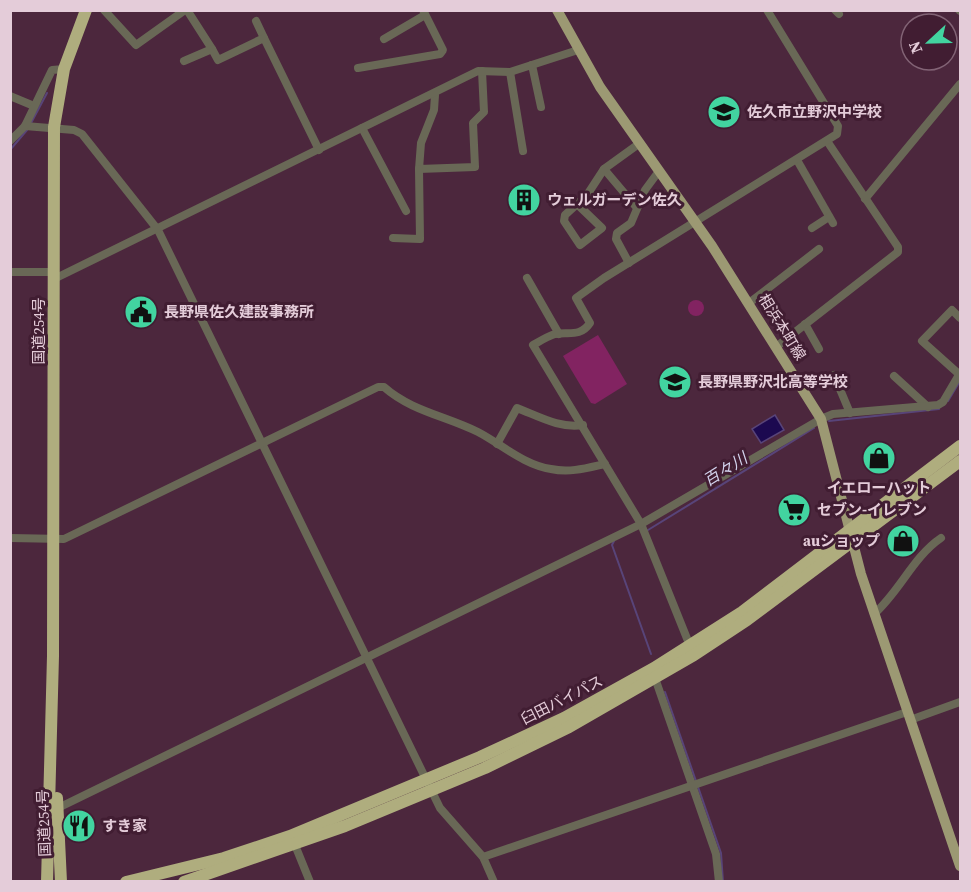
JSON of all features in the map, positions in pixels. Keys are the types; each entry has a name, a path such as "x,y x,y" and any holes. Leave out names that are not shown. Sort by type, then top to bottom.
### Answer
{"highway":[{"name":"国道254号","path":"61,882 53,656 54,127 64,69 86,10"},
{"name":"臼田バイパス","path":"126,882 224,858 290,836 538,743 654,678 747,620 960,446"},
{"name":"臼田バイパス","path":"184,882 295,845 430,785 564,718 690,646 960,461"},
{"name":"国道254号","path":"48,882 53,656"}],"main road":[{"name":"相浜本町線","path":"557,10 612,107 697,223 821,419 850,538 960,866"}],"street":[{"path":"104,10 136,45 186,10 218,60 264,38"},
{"path":"690,646 640,524 583,425 533,345 559,334 569,335 588,327 590,323 576,298 837,134 838,126 766,10"},
{"path":"358,68 440,54 443,50 424,13 384,39"},
{"path":"256,21 319,150"},
{"path":"184,62 212,49"},
{"path":"10,272 54,276 158,230 162,225 435,95 478,71 510,72 578,50"},
{"path":"532,65 541,107"},
{"path":"10,141 25,126 52,70 64,69"},
{"path":"419,169 475,167 473,123 484,112 482,71"},
{"path":"510,72 523,150"},
{"path":"865,199 960,84"},
{"path":"393,238 420,239 421,143 434,110 435,95"},
{"path":"10,96 34,106"},
{"path":"25,126 54,127 74,130 82,134 158,230 444,815 483,857 494,882"},
{"path":"362,128 406,211"},
{"path":"776,346 898,252 898,247 827,141"},
{"path":"578,205 602,228 580,245 564,221 565,215 578,205 604,170 640,143"},
{"path":"797,160 831,220 812,228"},
{"path":"604,170 637,208"},
{"path":"629,263 615,239 617,233 631,223 645,190 659,171"},
{"path":"749,303 819,249"},
{"path":"527,278 559,334"},
{"path":"58,808 640,524 821,419 833,414 928,407 943,402 960,374 922,341 952,310 960,318"},
{"path":"805,324 819,349"},
{"path":"834,375 849,413"},
{"path":"894,376 928,407"},
{"path":"10,538 64,539 378,387 384,387 397,399 475,431 548,469 569,472 605,464"},
{"path":"497,444 517,408 558,424 572,427 583,425"},
{"path":"874,614 900,587 916,561 940,538"},
{"path":"654,678 716,854 719,882"},
{"path":"483,857 693,786 909,716 960,702"},
{"path":"295,845 310,882"}],"shaded area":[{"path":"696,300 702,302 704,308 702,314 696,316 690,314 688,308 690,302"},
{"path":"598,335 627,384 595,404 591,403 563,356"},
{"path":"775,415 784,430 761,443 752,429"}],"waterway":[{"path":"30,125 47,93"},
{"path":"10,150 27,130"},
{"path":"948,401 960,381"},
{"path":"829,421 939,409"},
{"name":"百々川","path":"648,530 814,428"},
{"path":"614,541 612,545 651,654"},
{"path":"665,692 721,853 723,882"}],"place":[{"name":"佐久市立野沢中学校","path":"724,112"},
{"name":"ウェルガーデン佐久","path":"524,200"},
{"name":"長野県佐久建設事務所","path":"141,312"},
{"name":"長野県野沢北高等学校","path":"675,382"},
{"name":"イエローハット","path":"879,458"},
{"name":"セブン-イレブン","path":"794,510"},
{"name":"auショップ","path":"903,541"},
{"name":"すき家","path":"79,826"}]}
